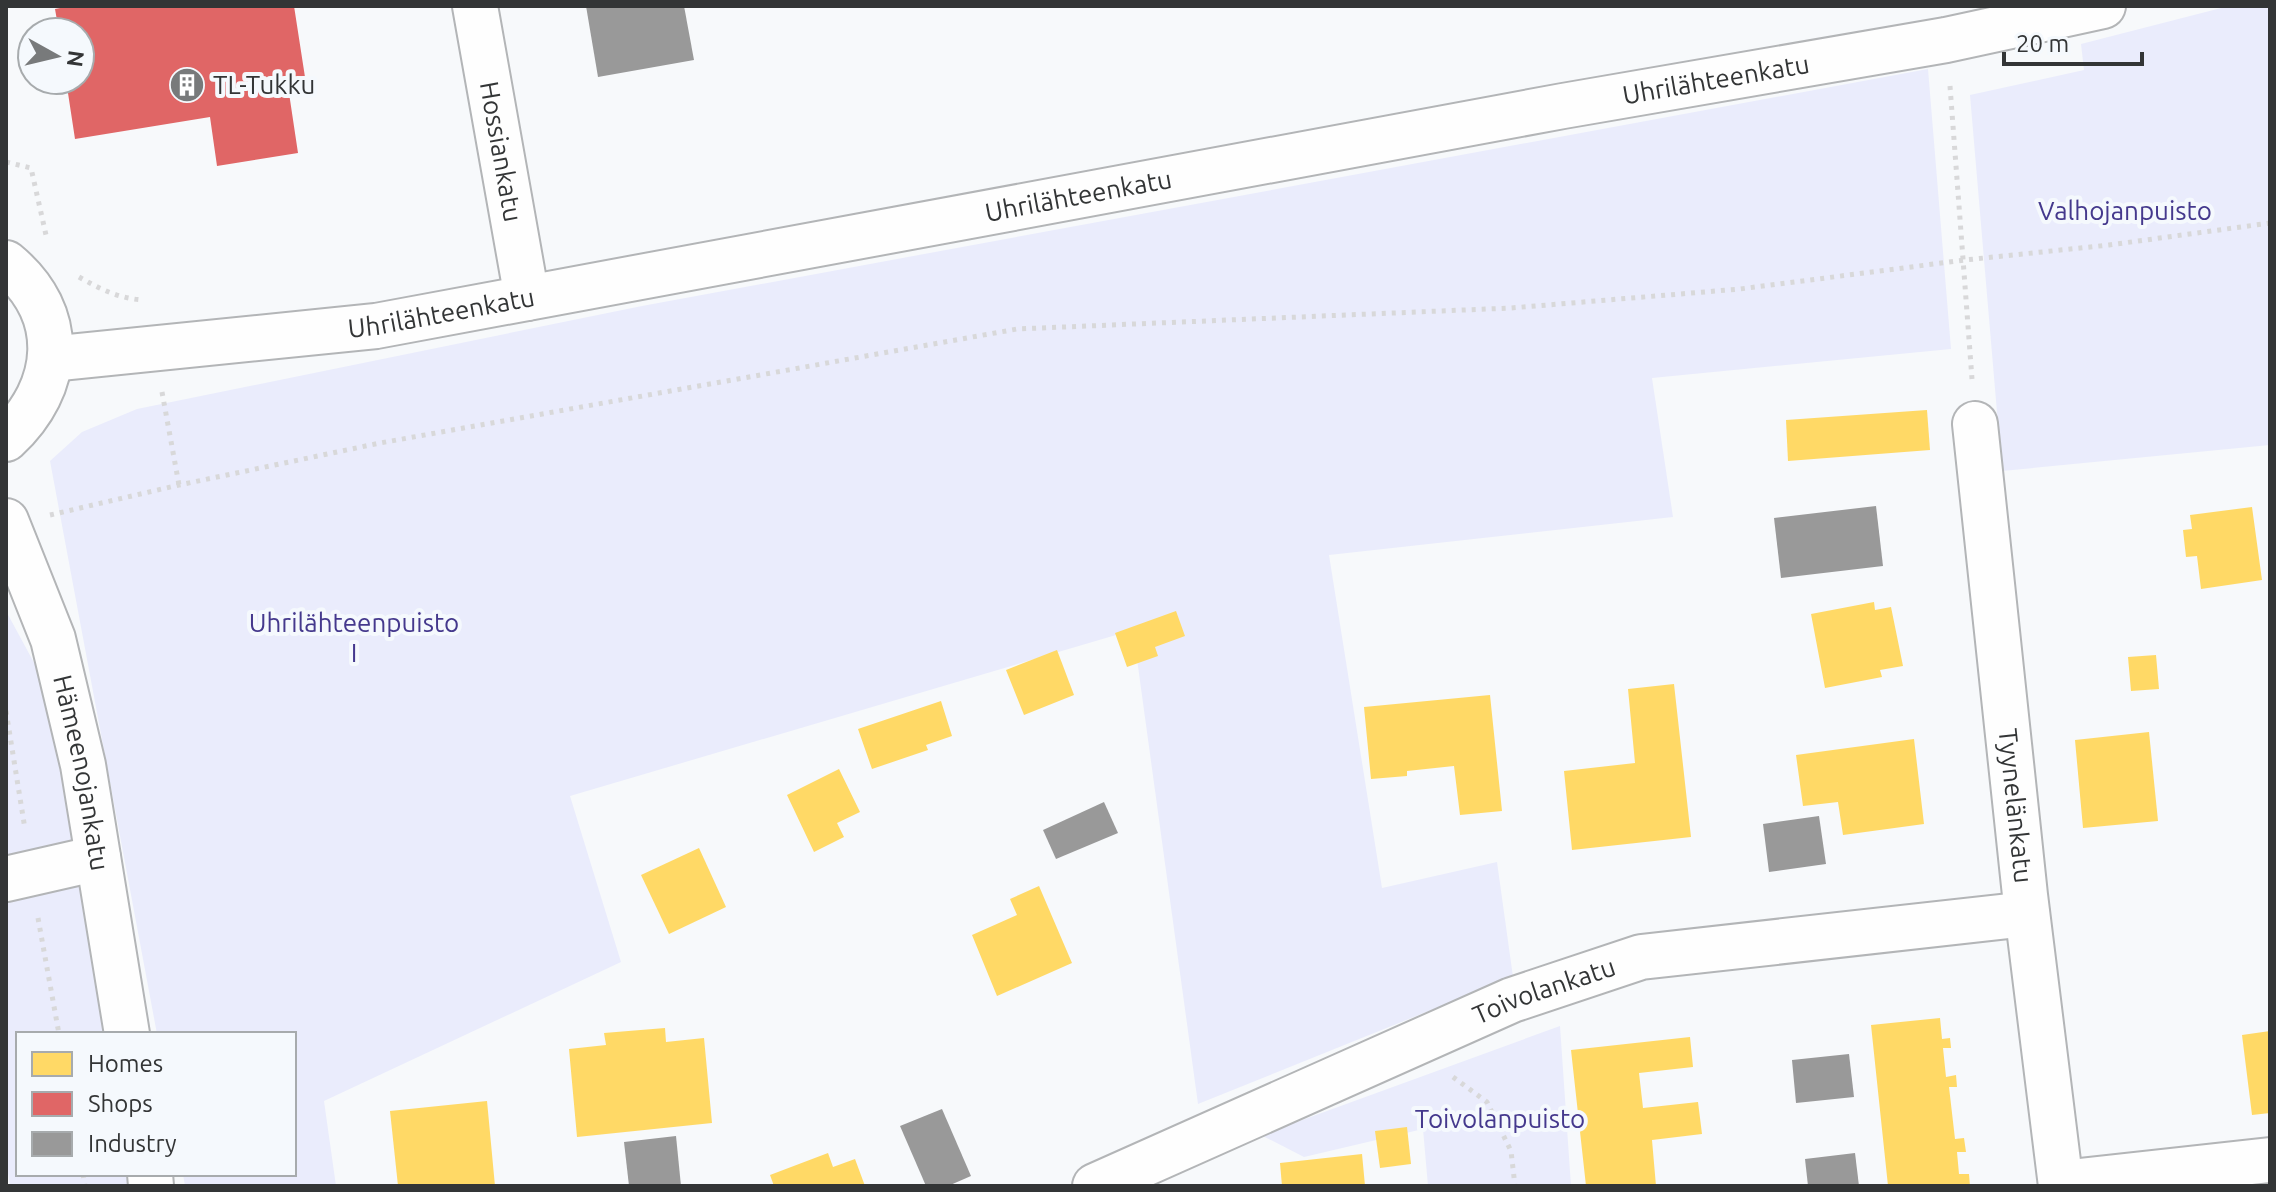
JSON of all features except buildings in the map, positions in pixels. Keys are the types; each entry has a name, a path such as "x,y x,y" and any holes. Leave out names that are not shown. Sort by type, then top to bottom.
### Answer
{"street":[{"name":"Hossiankatu","path":"475,6 527,298"},
{"name":"Uhrilähteenkatu","path":"50,359 376,326 1563,106 1946,40 2103,6"},
{"path":"6,263 22,276 38,301 48,329 50,359 43,392 24,422 6,439"},
{"name":"Tyynelänkatu","path":"1975,424 2027,914 2061,1184"},
{"name":"Hämeenojankatu","path":"8,523 53,639 83,765 127,1032"},
{"path":"6,879 98,858"},
{"name":"Toivolankatu","path":"1095,1186 1512,1000 1641,957 2027,914"},
{"path":"2061,1184 2270,1160"}],"path":[{"path":"1946,40 1975,424"},
{"path":"8,523 380,443 1017,329 1511,308 1740,289 2270,223"},
{"path":"1410,1046 1487,1102 1511,1151 1515,1186"}],"green space":[{"name":"Valhojanpuisto","path":"2229,6 2270,6 2270,445 2002,471 1970,95 2084,70 2081,44"},
{"name":"Uhrilähteenpuisto I","path":"1928,69 1951,349 1652,378 1673,517 1329,555 1382,888 1497,862 1513,977 1198,1104 1133,630 570,796 621,962 324,1101 336,1186 185,1186 183,1176 296,1176 296,1032 157,1032 50,461 82,432 137,409 642,306"},
{"path":"6,611 45,683 105,1032 16,1032 16,1176 129,1176 131,1186 10,1186 6,1160"},
{"name":"Toivolanpuisto","path":"1560,1026 1571,1186 1428,1186 1423,1129 1304,1157 1261,1135"}],"place":[{"name":"TL-Tukku","path":"187,85"}]}
